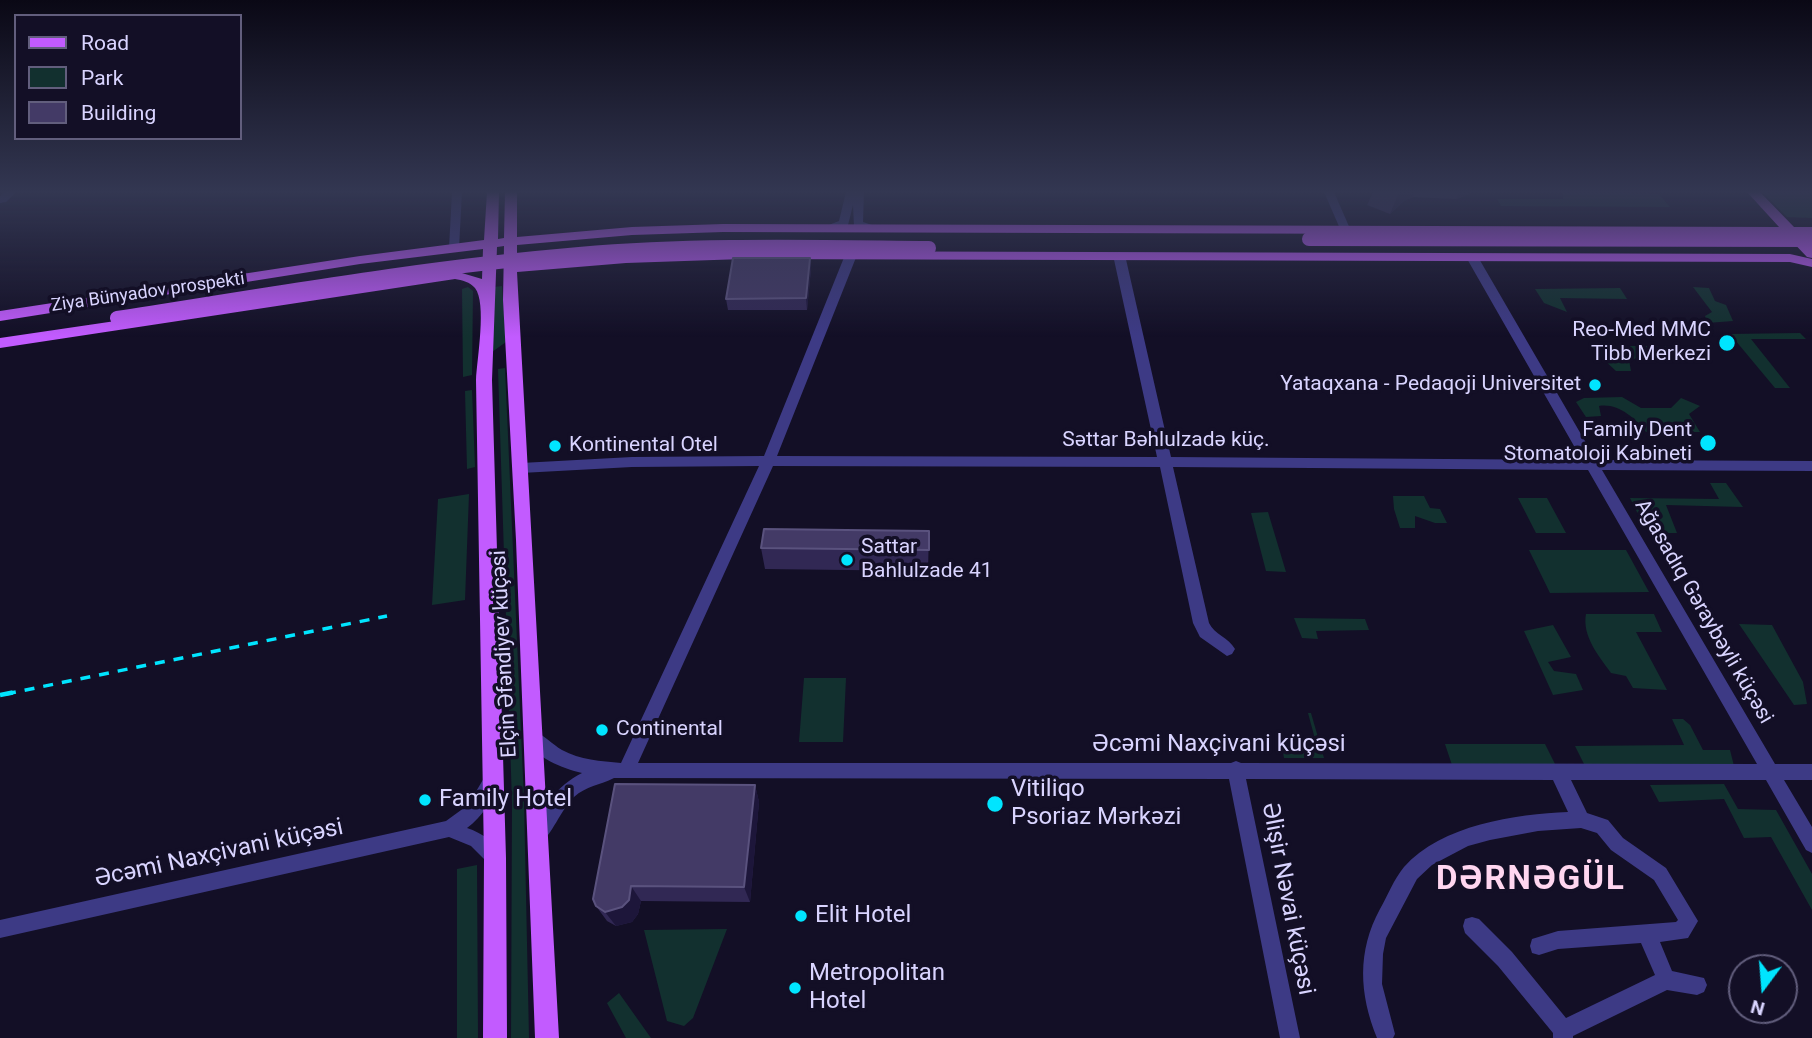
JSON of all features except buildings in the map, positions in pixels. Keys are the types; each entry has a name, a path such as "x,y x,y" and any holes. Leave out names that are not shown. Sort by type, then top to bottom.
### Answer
{"main road":[{"name":"Ziya Bünyadov prospekti","path":"0,320 382,258 508,240"},
{"name":"Elçin Əfəndiyev küçəsi","path":"511,240 514,368 547,1038"},
{"path":"592,240 587,248 596,257 617,259"},
{"path":"966,242 985,240"},
{"path":"1200,240 1221,243"},
{"path":"1722,258 1736,251 1733,243 1728,240"},
{"name":"Ziya Bünyadov prospekti","path":"1312,244 1757,240"},
{"name":"Ziya Bünyadov prospekti","path":"34,324 457,267 581,254 725,247 928,242 1221,243 1812,252"},
{"path":"966,242 1119,255 1221,243"},
{"name":"Elçin Əfəndiyev küçəsi","path":"490,243 484,380 495,858 495,1038"},
{"path":"510,268 617,259 851,255 1722,258 1793,259 1812,263"},
{"path":"382,258 404,260 410,266 403,277 383,285"},
{"name":"Ziya Bünyadov prospekti","path":"0,339 455,275 480,284 486,301"},
{"path":"0,320 34,324"},
{"path":"0,339 34,324"},
{"path":"484,380 487,369 496,362 506,361 514,368"}],"street":[{"path":"454,240 454,248"},
{"path":"626,771 685,648 767,462 851,255"},
{"path":"1119,255 1201,623 1205,632 1227,649"},
{"name":"Ağasadıq Gəraybəyli küçəsi","path":"1472,257 1812,844"},
{"name":"Səttar Bəhlulzadə küç.","path":"521,468 580,464 1165,461 1812,466"},
{"path":"534,739 555,757 566,762 595,769 626,771"},
{"name":"Əcəmi Naxçivani küçəsi","path":"626,771 1236,769 1559,774 1812,772"},
{"name":"Əlişir Nəvai küçəsi","path":"1236,769 1290,1038"},
{"path":"539,849 546,818 562,796 587,778 626,771"},
{"path":"1559,774 1581,820"},
{"path":"449,829 472,816 481,804 493,775"},
{"path":"1385,1034 1373,1003 1372,957 1378,929 1412,872 1440,851 1486,832 1537,821 1581,820 1602,826 1617,844 1660,874 1689,921 1681,931 1558,940 1539,946"},
{"path":"449,829 477,840 495,858"},
{"name":"Əcəmi Naxçivani küçəsi","path":"0,929 449,829"},
{"path":"1472,926 1505,959 1563,1034 1666,980 1697,985"},
{"path":"1646,932 1666,980"}],"green space":[{"path":"502,286 506,342 492,352 494,287"},
{"path":"468,287 473,291 472,375 463,377 462,289"},
{"path":"1693,287 1709,288 1715,301 1726,305 1733,321 1707,323 1705,316 1712,312"},
{"path":"1620,288 1627,299 1560,298 1567,312 1544,303 1535,289"},
{"path":"1800,333 1806,339 1751,339 1790,388 1775,388 1730,334"},
{"path":"1589,346 1682,346 1690,357 1641,357 1629,360 1631,371 1616,371"},
{"path":"505,368 524,800 529,1038 511,1038 512,803 498,369"},
{"path":"472,390 475,467 467,469 465,391"},
{"path":"1622,397 1641,408 1671,408 1681,398 1700,406 1689,414 1700,432 1646,432 1619,409 1599,406 1601,416 1586,417 1576,402 1584,398"},
{"path":"1710,483 1726,483 1743,507 1666,505 1677,533 1655,533 1646,530 1630,498 1719,499"},
{"path":"469,494 465,600 432,605 438,499"},
{"path":"1393,496 1424,496 1430,508 1440,509 1447,523 1435,523 1415,516 1415,528 1400,528"},
{"path":"1518,498 1547,498 1566,533 1536,533"},
{"path":"1268,512 1286,572 1266,571 1251,513"},
{"path":"1529,550 1626,550 1649,592 1550,593"},
{"path":"1586,614 1654,614 1662,632 1636,632 1667,690 1633,688 1626,676 1611,673 1589,638"},
{"path":"1294,618 1365,619 1369,630 1316,631 1318,639 1302,638"},
{"path":"1739,624 1772,625 1803,682 1807,704 1794,705"},
{"path":"1553,625 1571,657 1548,662 1554,671 1576,674 1583,690 1553,695 1524,631"},
{"path":"804,678 846,678 843,742 799,742"},
{"path":"1308,713 1311,713 1324,758 1284,758 1281,739 1315,739"},
{"path":"1672,719 1683,719 1690,725 1703,750 1730,750 1734,766 1585,766 1575,746 1684,745"},
{"path":"1445,744 1545,744 1555,764 1452,765"},
{"path":"1724,784 1738,809 1776,810 1812,874 1812,910 1771,837 1744,838 1724,799 1659,802 1650,785"},
{"path":"477,865 478,1038 457,1038 457,869"},
{"path":"727,929 693,1018 684,1026 667,1021 644,930"},
{"path":"619,993 651,1038 626,1038 607,1003"}],"railway":[{"path":"6,694 387,616"},
{"path":"0,695 15,692"}],"place":[{"name":"Reo-Med MMC Tibb Merkezi","path":"1727,343"},
{"name":"Yataqxana - Pedaqoji Universitet","path":"1595,385"},
{"name":"Family Dent Stomatoloji Kabineti","path":"1708,443"},
{"name":"Kontinental Otel","path":"555,446"},
{"name":"Sattar Bahlulzade 41","path":"847,560"},
{"name":"Continental","path":"602,730"},
{"name":"Family Hotel","path":"425,800"},
{"name":"Vitiliqo Psoriaz Mərkəzi","path":"995,804"},
{"name":"Elit Hotel","path":"801,916"},
{"name":"Metropolitan Hotel","path":"795,988"}],"district":[{"name":"DƏRNƏGÜL","path":"1531,881"}]}
